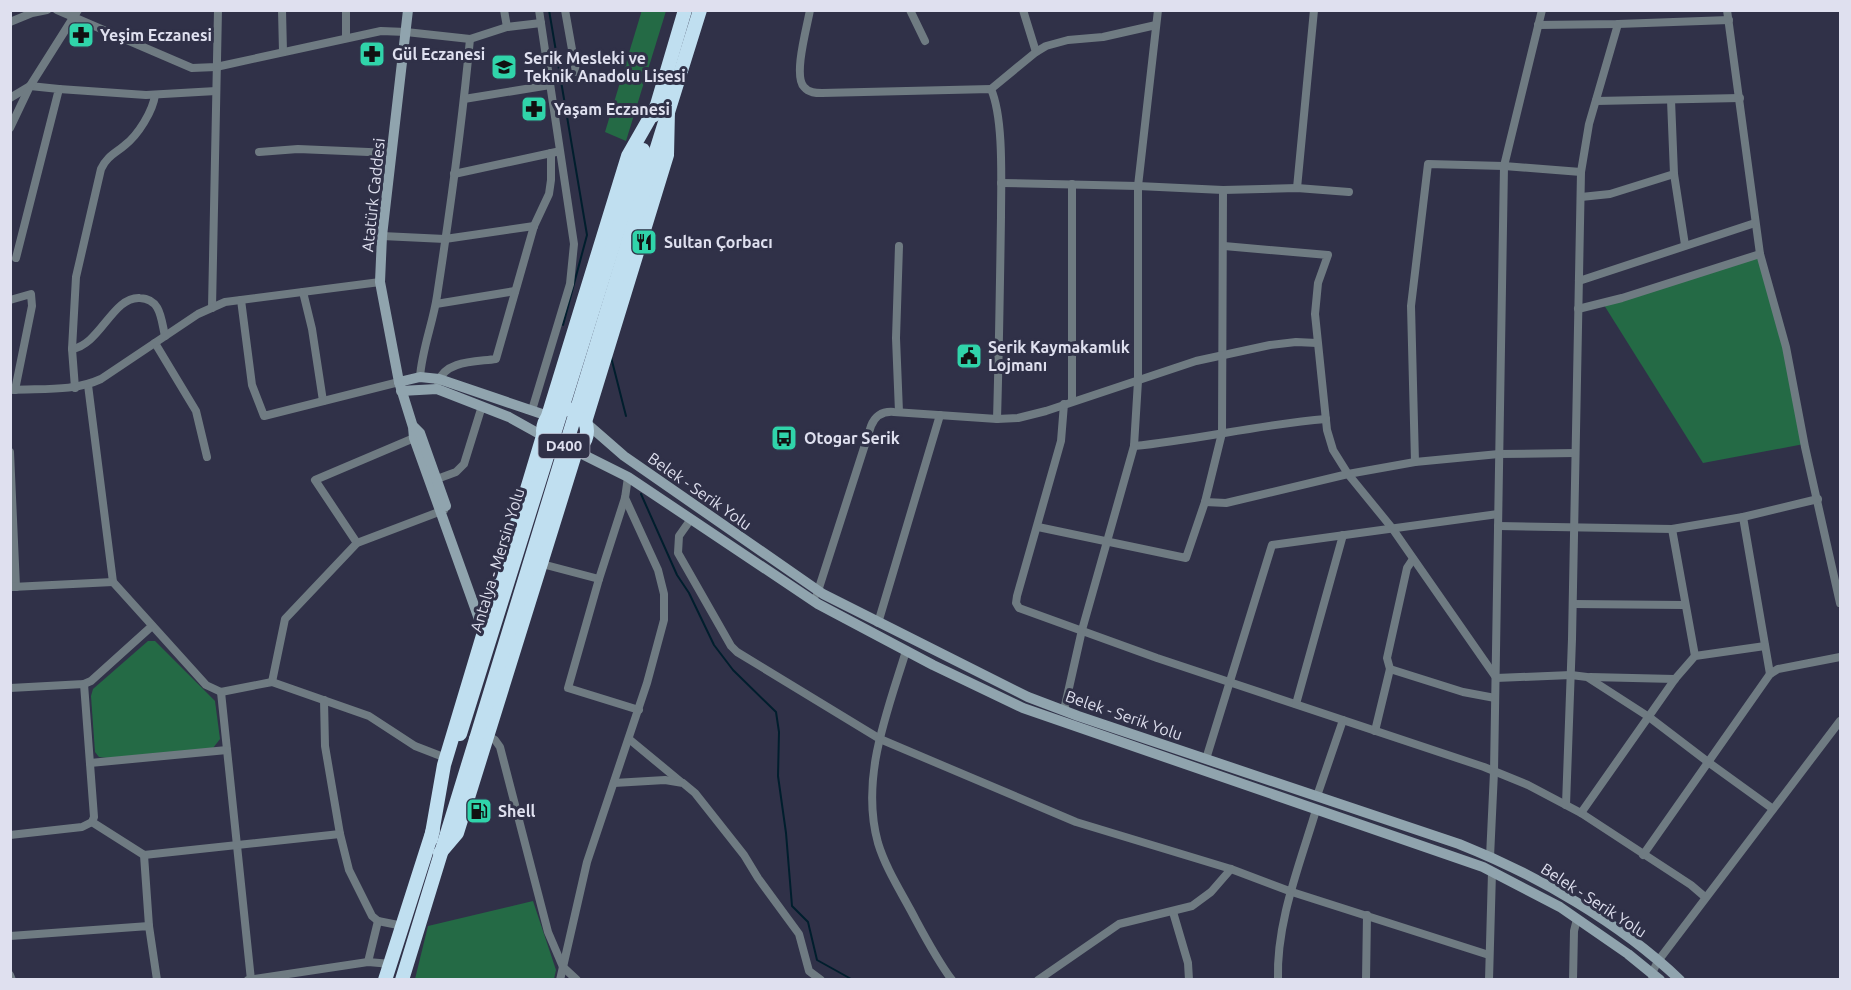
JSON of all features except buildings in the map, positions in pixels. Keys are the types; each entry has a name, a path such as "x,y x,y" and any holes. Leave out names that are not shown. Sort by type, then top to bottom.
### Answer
{"highway":[{"name":"D400","path":"649,152 662,109 685,10"},
{"name":"D400","path":"662,109 700,10"},
{"path":"431,839 446,758 543,436 543,429 628,156 662,109"},
{"path":"585,422 667,155 662,109"},
{"name":"Antalya - Mersin Yolu","path":"385,980 431,839 460,734 649,152"},
{"name":"Antalya - Mersin Yolu","path":"402,980 440,853 482,737 649,152"},
{"path":"543,436 550,448 556,452 570,454 585,441 587,428 578,413 568,409 557,410 548,416"},
{"path":"482,737 542,564 576,451"}],"main road":[{"name":"Atatürk Caddesi","path":"408,10 382,236 380,282 400,387 413,427 414,438 444,510 458,564 484,633"},
{"path":"400,387 420,377 509,417 543,436"},
{"path":"400,387 438,384 548,416"},
{"name":"Belek - Serik Yolu","path":"585,422 624,456 816,596 878,623 1028,697 1459,844 1522,871 1572,899 1624,935 1680,980"},
{"path":"413,427 420,434 437,479 444,510"},
{"name":"Belek - Serik Yolu","path":"576,451 628,477 691,519 906,651 1023,708 1451,855 1492,872 1560,907 1655,977"}],"street":[{"path":"10,22 47,10"},
{"path":"57,10 192,68 216,67 381,31 470,39 507,27 541,23"},
{"path":"10,128 30,86 78,10"},
{"path":"282,10 283,52"},
{"path":"346,10 346,38"},
{"path":"504,10 507,27"},
{"path":"532,410 570,284 574,258 573,229 539,10"},
{"path":"565,10 576,72"},
{"path":"810,10 799,76 808,90 822,93 991,89 1046,46 1156,25"},
{"path":"910,10 925,42"},
{"path":"1023,10 1036,52"},
{"path":"1064,710 1082,630 1134,446 1138,381 1138,186 1158,10"},
{"path":"1298,188 1314,10"},
{"path":"1490,857 1496,678 1504,166 1542,10"},
{"path":"1728,10 1760,254 1786,348 1840,603"},
{"path":"212,308 218,11"},
{"path":"1538,25 1729,20"},
{"path":"1566,805 1573,604 1581,172 1585,142 1618,24"},
{"path":"420,377 446,239 470,39"},
{"path":"464,99 550,85"},
{"path":"10,98 30,86 155,95 216,91"},
{"path":"16,258 58,89"},
{"path":"991,89 998,116 1001,183 997,419"},
{"path":"75,388 72,349 76,277 101,169 108,158 132,138 153,104 155,95"},
{"path":"1596,100 1740,98"},
{"path":"1671,100 1674,174 1685,245"},
{"path":"260,152 298,149 392,153"},
{"path":"454,174 560,151"},
{"path":"438,384 444,371 452,366 496,358 534,226 549,194 551,153"},
{"path":"1415,462 1411,306 1428,164 1504,166 1581,172"},
{"path":"1581,197 1610,194 1674,174"},
{"path":"1001,183 1223,190 1298,188 1349,192"},
{"path":"1072,184 1068,403 1061,441 1017,596 1019,608 1157,658 1528,784 1581,813 1691,885 1705,897"},
{"path":"1038,527 1186,558 1205,502 1222,433 1223,190"},
{"path":"1579,281 1755,224"},
{"path":"382,236 446,239 534,226"},
{"path":"899,246 897,338 899,412"},
{"path":"1224,246 1328,255 1316,293 1315,314 1326,419 1333,450 1348,474 1392,528 1496,678"},
{"path":"1578,309 1622,298 1760,254"},
{"path":"10,300 31,294 32,306 13,390 75,388 100,380 198,314 225,302 380,282"},
{"path":"435,304 515,291"},
{"path":"303,292 312,329 323,401"},
{"path":"72,349 86,344 125,302 136,297 149,298 157,305 165,336"},
{"path":"241,300 252,385 264,416 323,401 400,387"},
{"path":"154,343 196,411 207,457"},
{"path":"816,596 873,422 883,413 1018,418 1196,361 1283,343 1317,343"},
{"path":"87,385 113,582 206,685 221,692 272,682 369,716 415,746 446,758"},
{"path":"437,479 456,472 464,464 482,406"},
{"path":"878,623 940,415"},
{"path":"1134,446 1275,424 1326,419"},
{"path":"357,543 315,480 414,438"},
{"path":"10,452 13,587 113,582"},
{"path":"1205,502 1226,503 1348,474 1415,462 1499,454 1575,453"},
{"path":"628,477 625,498 568,688 639,710"},
{"path":"560,980 587,862 639,710 664,620 664,594 658,570 625,498"},
{"path":"1498,526 1672,530 1818,500"},
{"path":"272,682 285,619 357,543 444,510"},
{"path":"1206,759 1272,545 1498,514"},
{"path":"1743,517 1770,674"},
{"path":"691,519 680,536 678,553 731,646 737,652 880,739 1076,822 1231,870 1292,892 1489,955"},
{"path":"1672,530 1695,656"},
{"path":"1296,704 1342,535"},
{"path":"1375,731 1390,669 1387,658 1407,568 1413,559"},
{"path":"542,564 599,579"},
{"path":"1573,604 1684,605"},
{"path":"10,688 84,684 91,681 152,626"},
{"path":"1581,813 1675,679 1695,656 1765,646"},
{"path":"906,651 873,769 872,809 879,845 888,868 952,980"},
{"path":"1643,855 1770,674 1778,669 1840,657"},
{"path":"1390,669 1464,692 1495,698"},
{"path":"1496,678 1571,675 1675,679"},
{"path":"1587,676 1649,717 1773,809"},
{"path":"10,835 82,827 92,822 94,817 84,684"},
{"path":"221,692 250,979 368,962 391,964"},
{"path":"324,700 325,746 340,834 354,881 372,916 378,921 403,926"},
{"path":"1317,796 1343,720"},
{"path":"1655,977 1658,961 1840,721"},
{"path":"482,737 495,740 500,747 548,932 563,967 577,980"},
{"path":"629,739 695,793 709,810 799,933 809,971 821,980"},
{"path":"90,763 227,750"},
{"path":"614,783 665,780 683,783"},
{"path":"1278,980 1279,942 1316,810"},
{"path":"92,822 144,855 340,834"},
{"path":"144,855 149,926 157,980"},
{"path":"1038,980 1119,924 1192,906 1231,870"},
{"path":"1489,980 1492,872"},
{"path":"1173,912 1188,963 1189,980"},
{"path":"1366,980 1367,915"},
{"path":"1573,980 1574,931 1577,919"},
{"path":"368,962 378,921"},
{"path":"10,936 149,926"},
{"path":"10,975 12,980"}],"green space":[{"path":"642,10 666,11 626,141 605,132"},
{"path":"1760,256 1787,350 1804,444 1703,463 1604,305"},
{"path":"148,641 155,641 215,701 220,739 213,748 99,757 95,752 91,696 93,689"},
{"path":"533,901 556,970 554,979 415,979 428,926"}],"waterway":[{"path":"549,10 587,235 563,325"},
{"path":"611,357 626,416"},
{"path":"641,494 677,575 689,593 714,645 733,670 776,712 779,732 778,776 786,833 792,906 808,922 817,960 853,980"}],"place":[{"name":"Yeşim Eczanesi","path":"81,35"},
{"name":"Gül Eczanesi","path":"372,54"},
{"name":"Serik Mesleki ve Teknik Anadolu Lisesi","path":"504,67"},
{"name":"Yaşam Eczanesi","path":"534,109"},
{"name":"Sultan Çorbacı","path":"644,242"},
{"name":"Serik Kaymakamlık Lojmanı","path":"969,356"},
{"name":"Otogar Serik","path":"784,438"},
{"name":"Shell","path":"479,811"}]}
